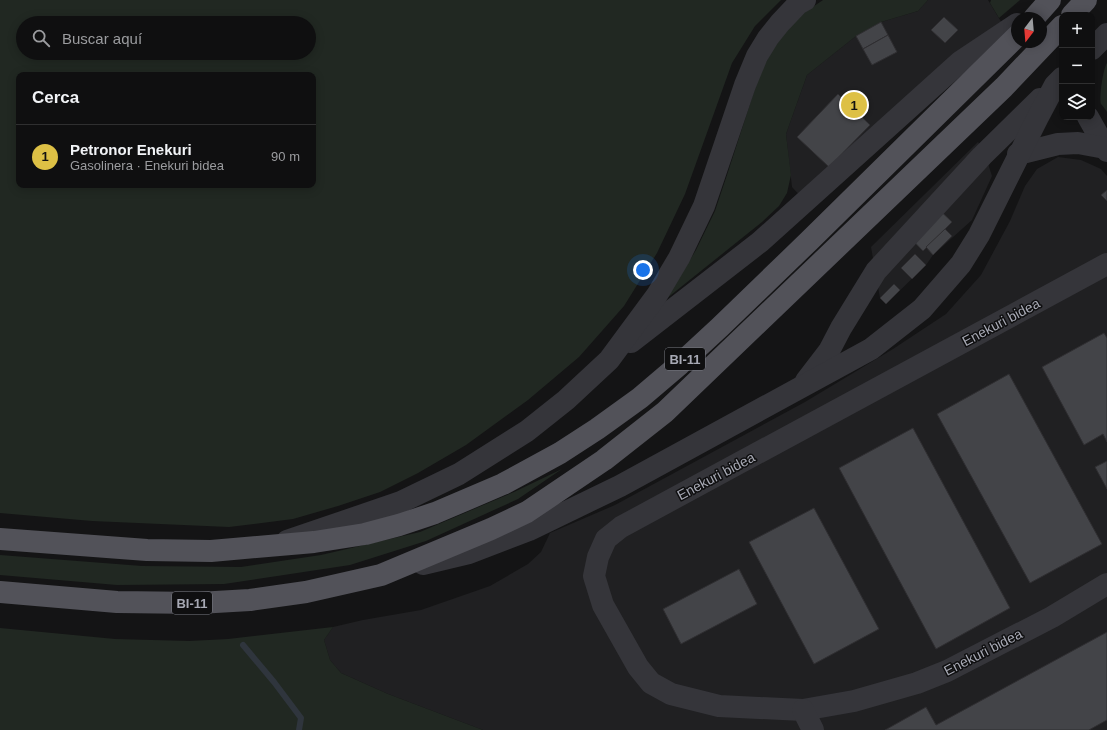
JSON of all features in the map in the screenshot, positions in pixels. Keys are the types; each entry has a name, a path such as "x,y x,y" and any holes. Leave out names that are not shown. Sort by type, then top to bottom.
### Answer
{"main road":[{"path":"1075,12 1086,0"},
{"name":"BI-11","path":"0,592 117,602 198,603 250,600 306,592 381,575 491,529 527,512 604,460 665,412 1004,87 1059,29"},
{"name":"BI-11","path":"0,539 147,550 211,551 271,547 365,534 435,513 503,484 560,453 640,398 720,327 1011,42"}],"street":[{"path":"609,360 657,295 679,258 704,206 745,85 757,56 768,38 780,23 798,4 804,0"},
{"path":"271,547 332,524 401,502 459,474 527,431 566,400 609,360 760,242 960,62 1011,28"},
{"path":"1093,48 1107,34"},
{"path":"381,575 469,553 528,530 620,486 871,350 922,309 961,264 979,235 1018,154 1059,81"},
{"path":"800,388 829,351 841,328 876,271 982,156 1059,81"},
{"path":"1090,120 1106,150"},
{"path":"1018,154 1058,144 1078,143 1106,150"},
{"name":"Enekuri bidea","path":"1107,264 621,527 606,539 598,557 594,576 603,605 638,667 651,683 671,694 719,706 803,710 854,701 917,683 947,671 1052,617 1107,584"},
{"path":"803,710 813,730"}],"shaded area":[{"path":"0,0 781,0 755,26 732,63 685,194 657,253 624,306 579,357 528,400 466,445 418,473 380,492 293,519 229,527 92,521 0,513"},
{"path":"823,0 928,0 918,11 881,22 856,36 807,75 786,134 791,175 787,193 779,206 762,222 666,299 696,250 715,211 760,73 775,46 798,17"},
{"path":"928,0 988,0 1006,30 805,201 792,187 786,134 807,75 856,36 881,22 918,11"},
{"path":"991,0 1020,0 999,18 990,3"},
{"path":"1107,63 1107,112 1101,104 1101,90"},
{"path":"978,142 983,148 992,176 972,220 933,255 926,265 886,304 880,298 871,247"},
{"path":"1058,157 1081,160 1101,169 1107,176 1107,730 483,730 388,694 341,673 330,660 324,640 333,627 421,610 490,586 528,564 541,552 550,533 615,505 805,402 893,349 946,314 981,275 1010,221 1025,186 1037,169"},
{"path":"562,469 518,499 426,541 350,565 224,584 117,585 0,575 0,555 142,566 241,567 321,555 420,532 514,492"},
{"path":"333,627 324,640 330,660 341,673 388,694 483,730 0,730 0,628 115,639 189,641 228,639"}],"building":[{"path":"944,17 958,30 945,43 931,30"},
{"path":"881,22 888,35 863,49 856,36"},
{"path":"888,35 897,52 872,65 863,49"},
{"path":"838,94 870,125 829,167 797,137"},
{"path":"1107,190 1107,201 1101,195"},
{"path":"930,201 952,222 923,251 902,229"},
{"path":"945,229 952,236 933,255 926,247"},
{"path":"915,254 926,265 912,279 901,268"},
{"path":"894,284 900,290 886,304 880,298"},
{"path":"1104,333 1107,338 1107,442 1103,434 1084,445 1042,367"},
{"path":"1009,374 1102,544 1030,583 937,414"},
{"path":"913,428 1010,608 936,649 839,468"},
{"path":"1107,461 1107,489 1095,467"},
{"path":"814,508 879,629 814,664 749,542"},
{"path":"739,569 757,604 681,644 663,609"},
{"path":"1107,632 1107,720 1089,730 885,730 926,707 936,725"}],"waterway":[{"path":"243,645 274,682 301,718 299,730"}],"place":[{"name":"Petronor Enekuri","path":"854,105"}]}
